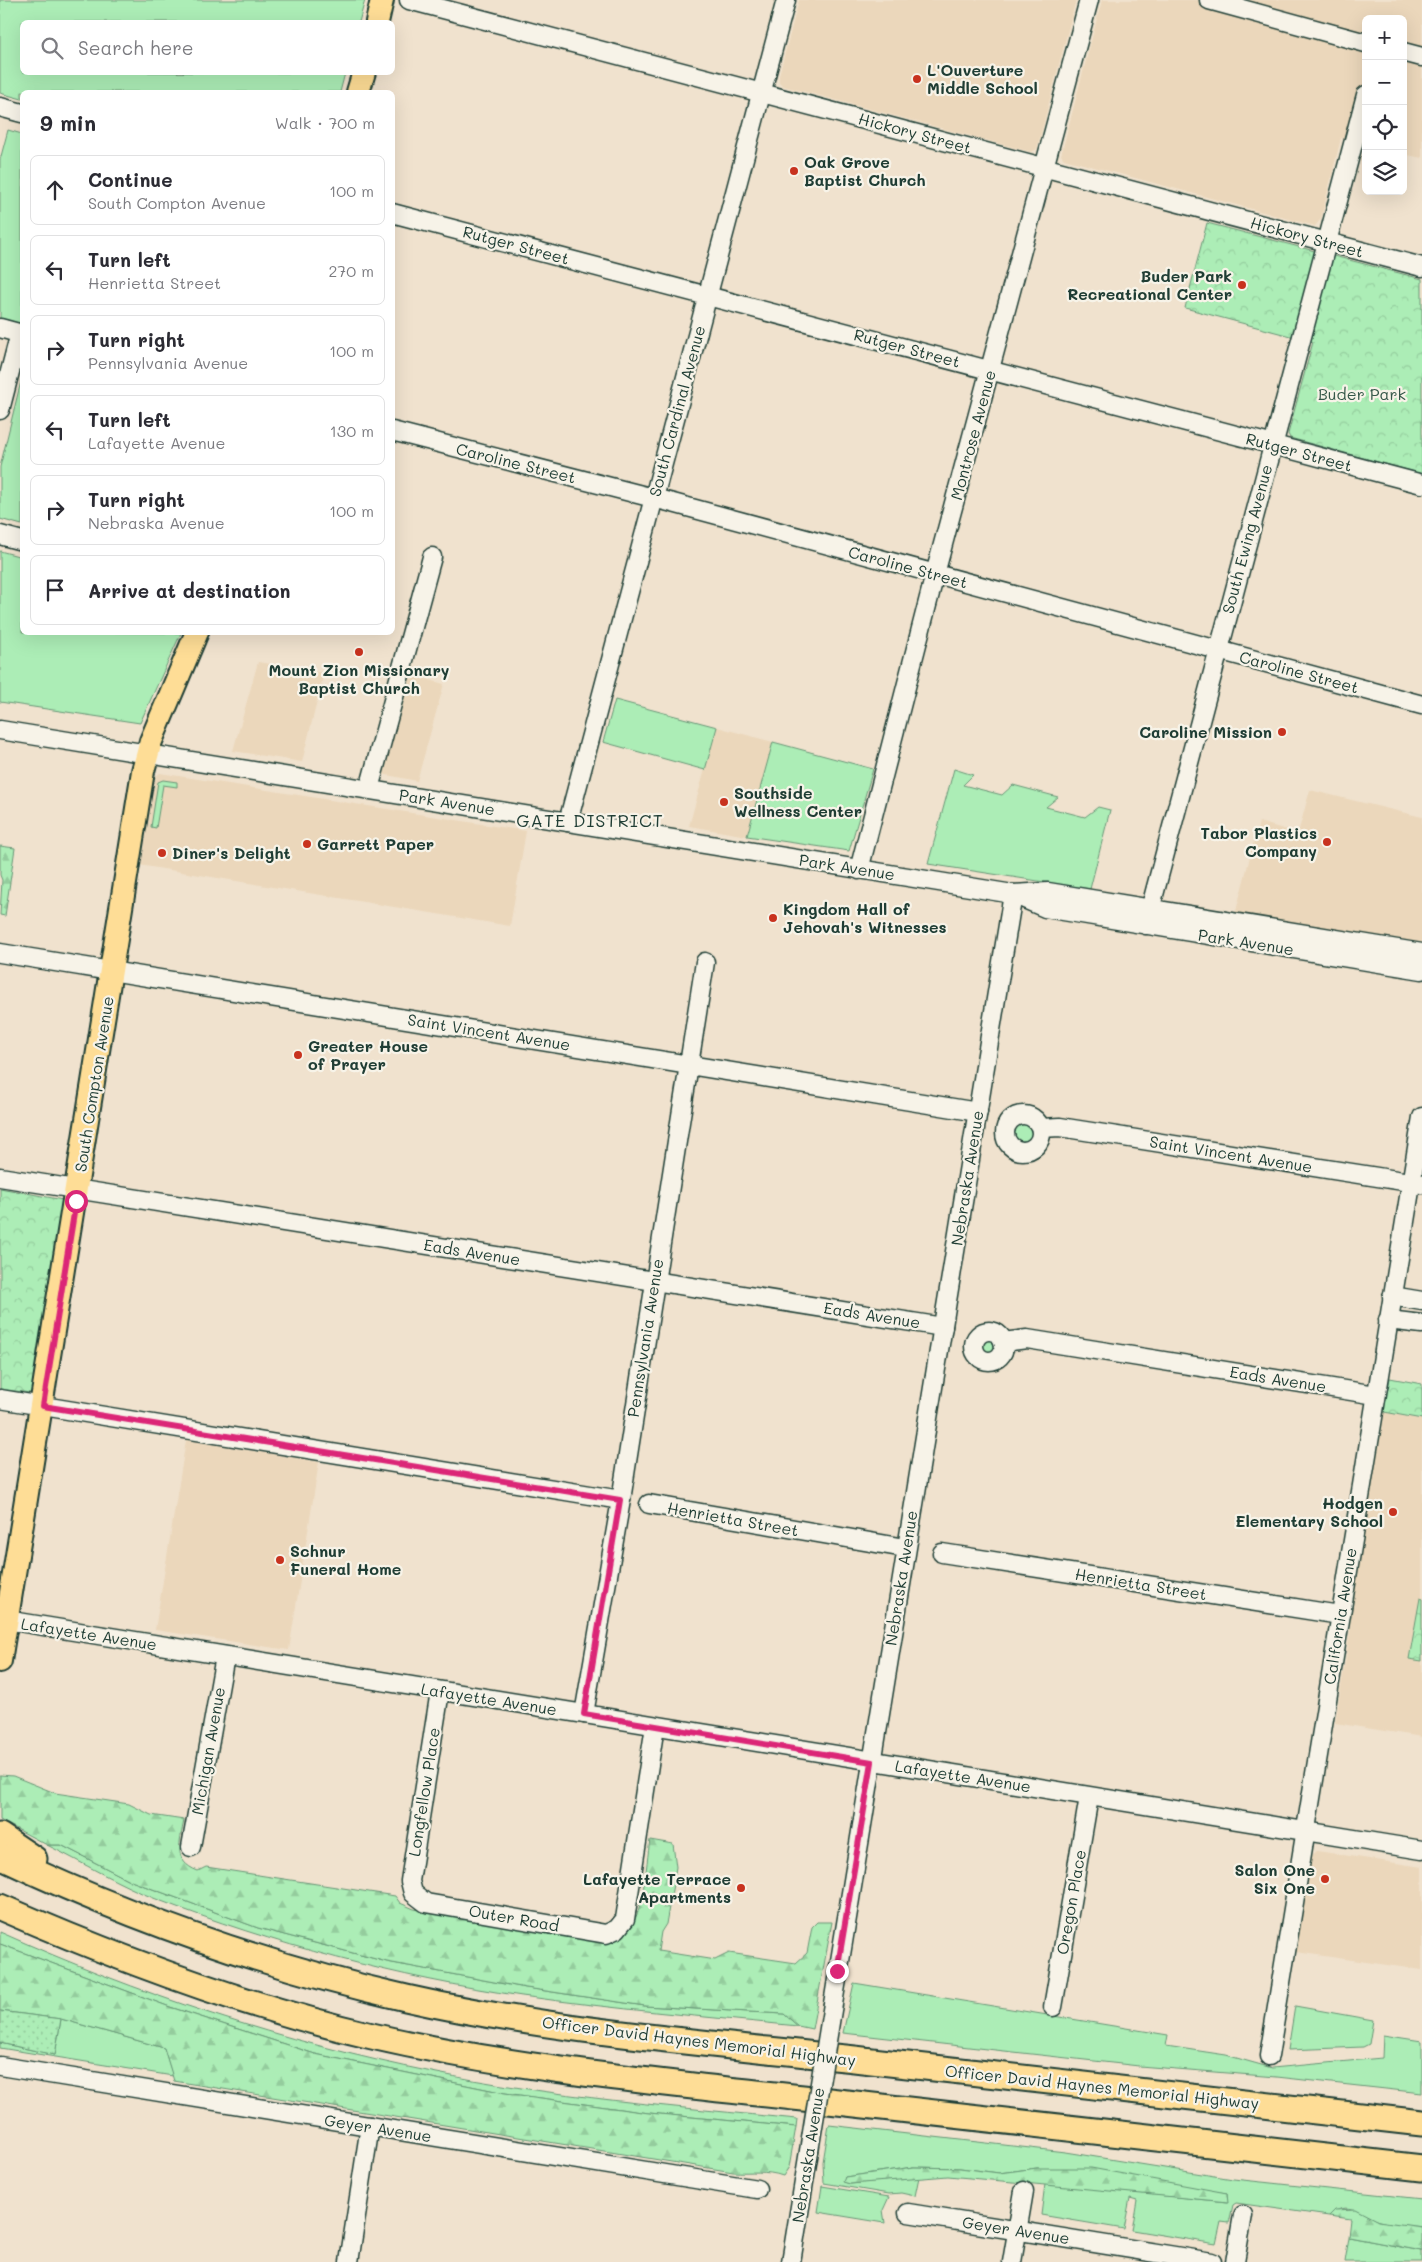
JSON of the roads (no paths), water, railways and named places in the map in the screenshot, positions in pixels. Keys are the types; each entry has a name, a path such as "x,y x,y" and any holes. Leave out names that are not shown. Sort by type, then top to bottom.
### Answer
{"highway":[{"path":"0,1836 39,1862 76,1892"},
{"name":"Officer David Haynes Memorial Highway","path":"0,1856 76,1892 182,1933 257,1959 353,1985 488,2014 653,2037 1422,2123"},
{"path":"0,1907 139,1965 215,1992 345,2029 450,2052 610,2076 1422,2168"}],"main road":[{"path":"377,20 382,0"},
{"path":"359,90 363,75"},
{"name":"South Compton Avenue","path":"0,1662 3,1620 43,1406 147,754 196,635"}],"street":[{"name":"Hickory Street","path":"409,0 1422,267"},
{"name":"South Cardinal Avenue","path":"568,822 786,0"},
{"name":"Montrose Avenue","path":"859,870 935,574 1089,0"},
{"path":"1208,0 1362,42"},
{"path":"1407,53 1422,57"},
{"name":"South Ewing Avenue","path":"1147,917 1363,105"},
{"path":"0,107 20,112"},
{"name":"Rutger Street","path":"395,214 1422,484"},
{"path":"0,328 20,334"},
{"path":"0,410 20,338"},
{"name":"Caroline Street","path":"395,432 654,498 1422,705"},
{"path":"0,535 20,540"},
{"path":"369,789 432,558"},
{"name":"Park Avenue","path":"0,730 1013,894 1048,892 1147,917 1422,970"},
{"name":"Nebraska Avenue","path":"791,2262 1013,894"},
{"name":"Park Avenue","path":"1147,917 1422,953"},
{"name":"Saint Vincent Avenue","path":"0,953 978,1112"},
{"name":"Pennsylvania Avenue","path":"584,1714 620,1500 705,962"},
{"name":"California Avenue","path":"1269,2056 1392,1296 1416,1183 1422,1117"},
{"name":"Saint Vincent Avenue","path":"1040,1128 1060,1127 1416,1183"},
{"name":"Eads Avenue","path":"0,1177 944,1327"},
{"path":"1392,1296 1422,1301"},
{"path":"1388,1320 1422,1324"},
{"name":"Eads Avenue","path":"1004,1342 1027,1339 1376,1395"},
{"path":"0,1399 620,1500"},
{"name":"Henrietta Street","path":"648,1504 906,1548"},
{"name":"Henrietta Street","path":"942,1553 1340,1615"},
{"name":"Lafayette Avenue","path":"3,1620 1422,1850"},
{"name":"Michigan Avenue","path":"191,1847 225,1656"},
{"name":"Longfellow Place","path":"413,1893 410,1881 440,1691"},
{"name":"Outer Road","path":"413,1893 426,1902 606,1934 617,1929 625,1919 655,1726"},
{"name":"Oregon Place","path":"1053,2008 1089,1797"},
{"name":"Geyer Avenue","path":"0,2066 757,2190"},
{"path":"349,2262 370,2126"},
{"path":"1012,2262 1024,2191"},
{"name":"Geyer Avenue","path":"908,2213 1212,2262"},
{"path":"1235,2262 1243,2215"}],"place":[{"name":"L'Ouverture Middle School","path":"917,79"},
{"name":"Oak Grove Baptist Church","path":"794,171"},
{"name":"Buder Park Recreational Center","path":"1242,285"},
{"name":"Mount Zion Missionary Baptist Church","path":"359,652"},
{"name":"Caroline Mission","path":"1282,732"},
{"name":"Southside Wellness Center","path":"724,802"},
{"name":"Tabor Plastics Company","path":"1327,842"},
{"name":"Garrett Paper","path":"307,844"},
{"name":"Diner's Delight","path":"162,853"},
{"name":"Kingdom Hall of Jehovah's Witnesses","path":"773,918"},
{"name":"Greater House of Prayer","path":"298,1055"},
{"name":"Hodgen Elementary School","path":"1393,1512"},
{"name":"Schnur Funeral Home","path":"280,1560"},
{"name":"Salon One Six One","path":"1325,1879"},
{"name":"Lafayette Terrace Apartments","path":"741,1888"}],"district":[{"name":"GATE DISTRICT","path":"590,821"}],"park label":[{"name":"Buder Park","path":"1362,394"}]}
